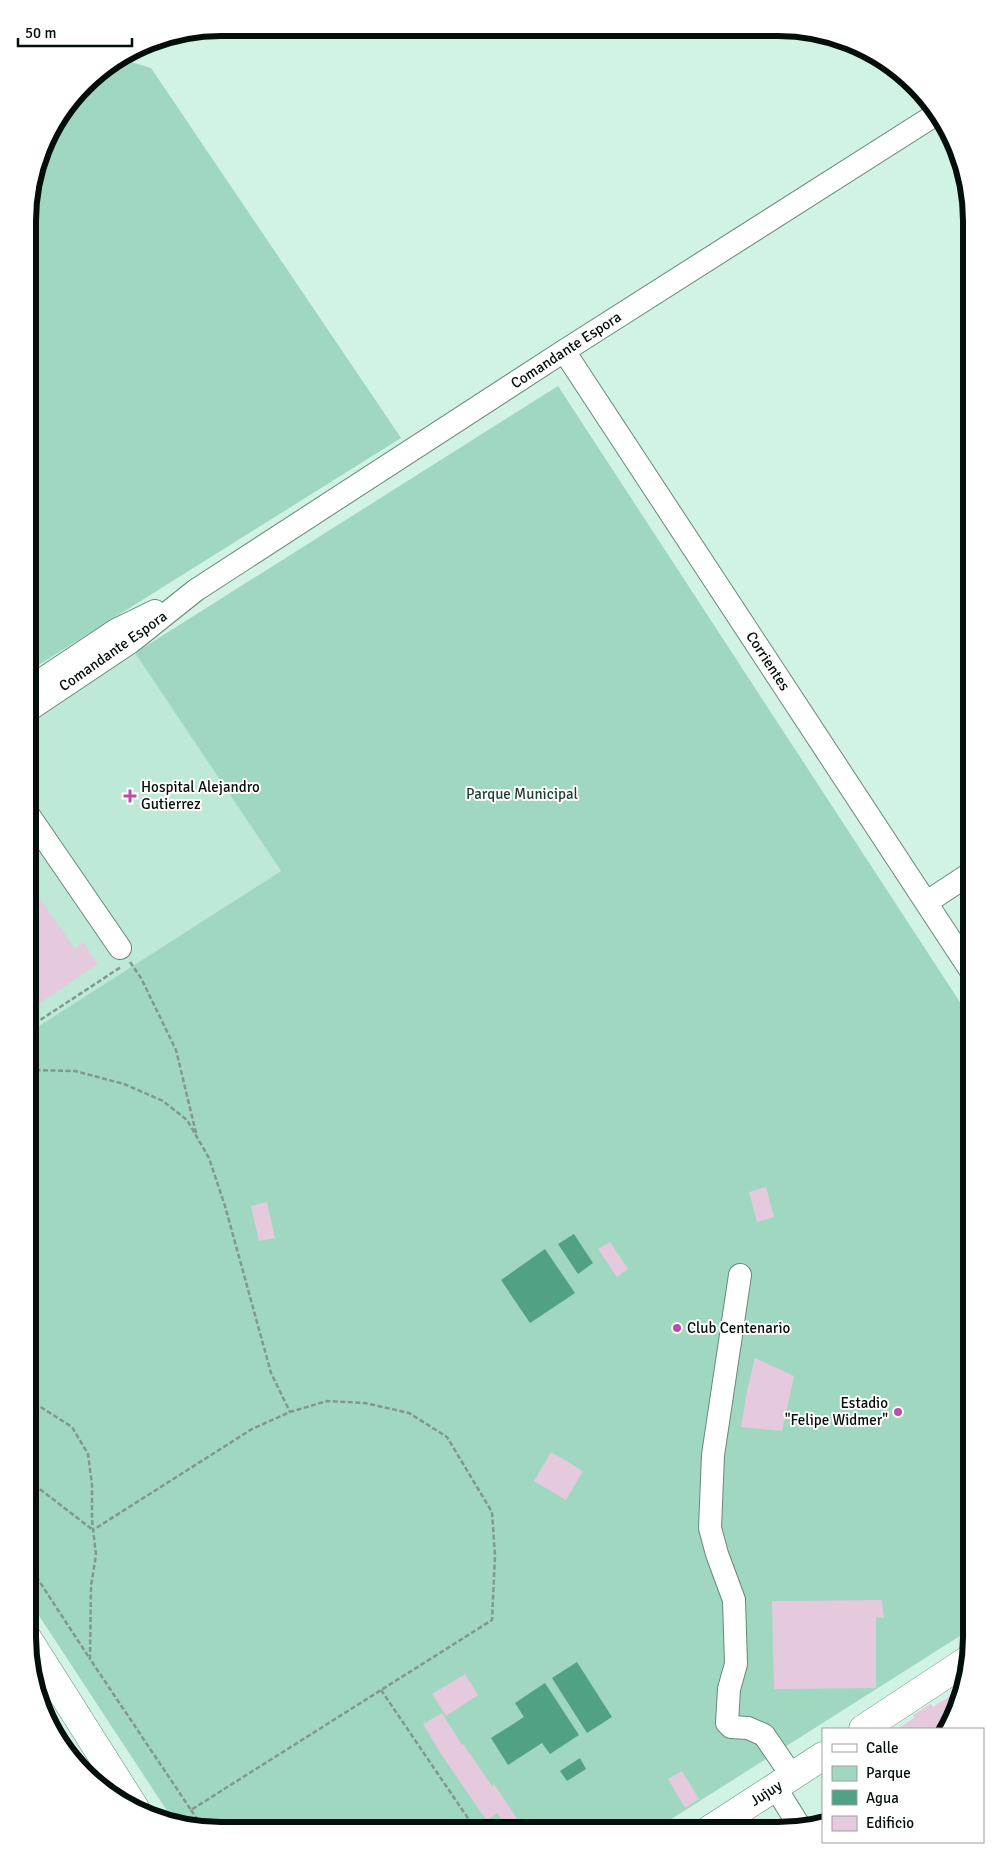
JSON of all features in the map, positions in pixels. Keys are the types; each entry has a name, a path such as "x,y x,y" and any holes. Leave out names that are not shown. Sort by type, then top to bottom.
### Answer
{"main road":[{"path":"37,1654 129,1797"},
{"path":"865,1728 960,1665"},
{"name":"Jujuy","path":"721,1822 822,1757"}],"street":[{"name":"Comandante Espora","path":"36,705 132,641 196,590 564,351 931,118"},
{"name":"Corrientes","path":"564,351 963,959"},
{"name":"Comandante Espora","path":"36,683 116,630 196,590"},
{"path":"36,826 125,955"},
{"path":"926,902 963,878"},
{"path":"740,1275 713,1455 710,1528 717,1554 734,1600 736,1664 729,1689 727,1723 731,1727 748,1728 764,1735 797,1820"}],"path":[{"path":"36,1022 125,955 141,978 176,1050 197,1137"},
{"path":"36,1070 75,1071 124,1084 163,1101 187,1120 209,1158 271,1373 290,1412"},
{"path":"93,1530 252,1429 290,1412 327,1401 365,1403 409,1413 447,1437 492,1512 495,1556 492,1620 191,1810"},
{"path":"36,1405 72,1427 88,1454 92,1485 93,1530 96,1555 91,1586 90,1659"},
{"path":"36,1486 93,1530"},
{"path":"36,1576 198,1820"},
{"path":"380,1690 471,1822"}],"shaded area":[{"name":"Hospital Alejandro Gutierrez","path":"135,653 281,871 36,1028 36,717"}],"green space":[{"path":"129,61 151,68 401,438 36,667 36,222 38,197 46,162 55,140 67,119 82,99 99,82"},
{"name":"Parque Municipal","path":"558,386 963,1007 963,1634 667,1822 222,1822 197,1820 169,1814 36,1611 36,1028 281,871 135,653"}],"water":[{"path":"574,1234 593,1263 578,1274 558,1244"},
{"path":"545,1249 575,1293 530,1323 501,1280"},
{"path":"577,1662 612,1717 587,1733 552,1678"},
{"path":"545,1683 579,1735 550,1754 542,1743 508,1765 491,1738 524,1717 515,1703"},
{"path":"580,1758 586,1769 567,1781 560,1771"}],"building":[{"path":"36,893 75,949 83,942 98,964 36,1006"},
{"path":"766,1187 774,1217 757,1222 749,1192"},
{"path":"267,1202 275,1238 259,1241 251,1206"},
{"path":"610,1242 628,1269 617,1277 598,1249"},
{"path":"755,1358 794,1376 782,1431 741,1427"},
{"path":"551,1452 583,1471 566,1500 534,1481"},
{"path":"882,1600 884,1618 876,1617 876,1688 774,1689 772,1601"},
{"path":"465,1674 478,1695 446,1716 432,1694"},
{"path":"953,1694 944,1718 936,1728 899,1728 914,1718 913,1715 931,1704 933,1707"},
{"path":"442,1713 462,1745 492,1786 494,1784 519,1822 503,1822 497,1813 487,1821 423,1724"},
{"path":"682,1771 699,1799 685,1808 668,1779"}],"place":[{"name":"Hospital Alejandro Gutierrez","path":"130,796"},
{"name":"Club Centenario","path":"677,1328"},
{"name":"Estadio \"Felipe Widmer\"","path":"898,1412"}]}
